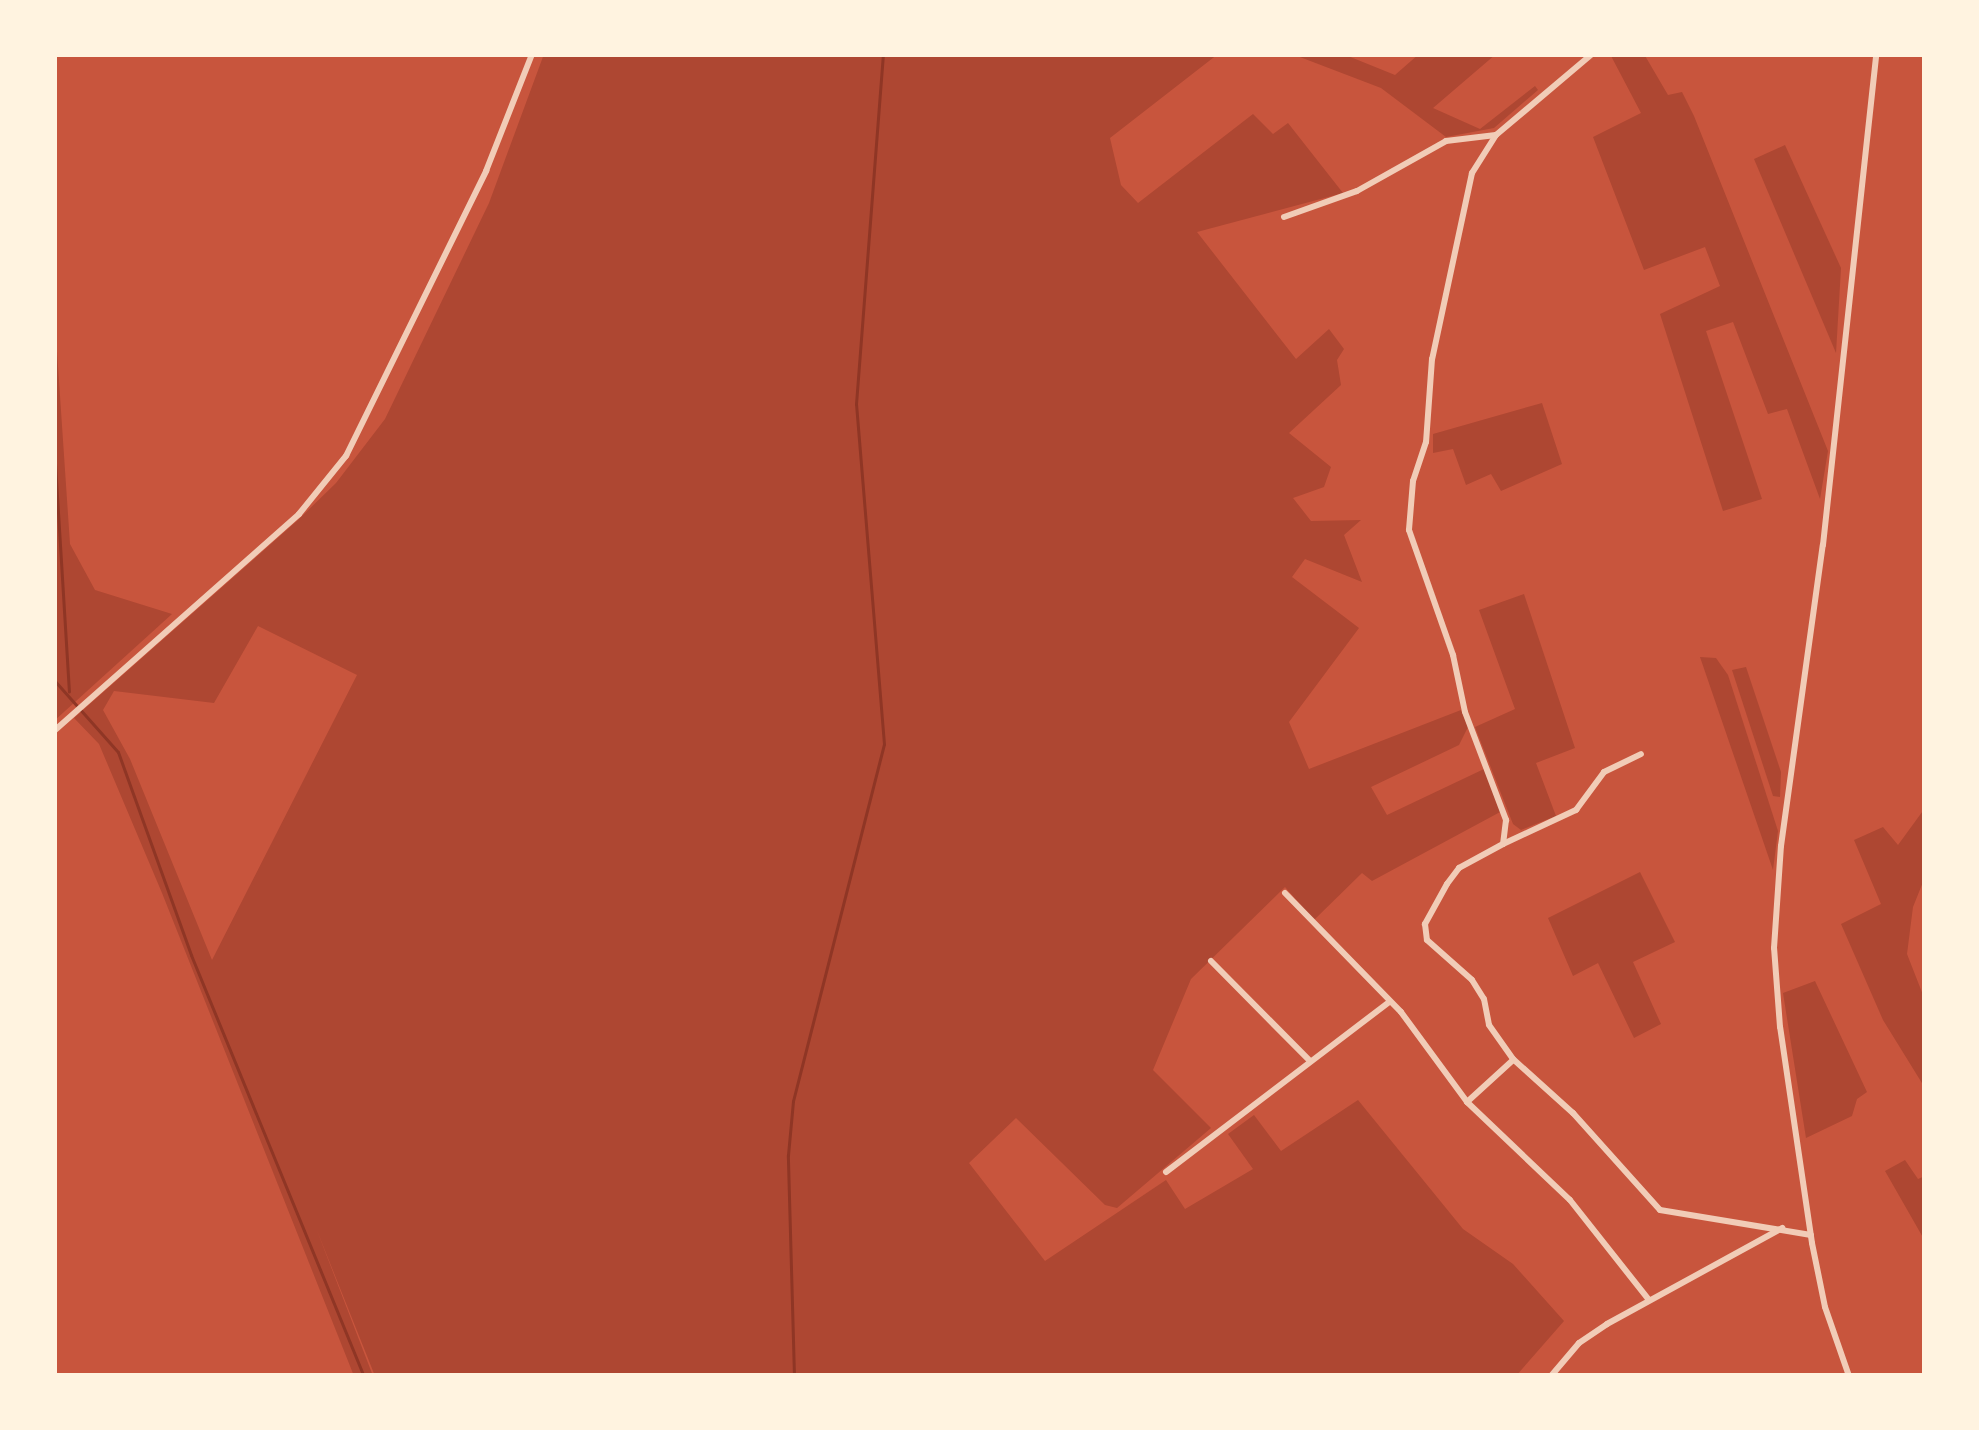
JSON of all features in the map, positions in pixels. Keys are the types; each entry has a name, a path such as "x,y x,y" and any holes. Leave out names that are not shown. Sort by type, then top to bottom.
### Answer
{"street":[{"path":"54,731 299,514 346,456 486,171 532,54"},
{"path":"1503,844 1506,809 1465,712 1453,655 1409,530 1413,481 1426,442 1431,364 1472,173 1496,134 1592,54"},
{"path":"1849,1376 1825,1306 1811,1235 1777,1004 1775,929 1876,54"},
{"path":"1284,217 1357,191 1446,141 1496,134"},
{"path":"1641,754 1604,772 1576,810 1459,868 1425,924 1427,940 1484,999 1490,1025 1513,1059 1574,1113 1660,1210 1811,1235"},
{"path":"1285,893 1421,1035 1467,1102 1570,1200 1649,1300"},
{"path":"1211,962 1310,1061"},
{"path":"1166,1172 1389,1002"},
{"path":"1467,1102 1513,1059"},
{"path":"1551,1376 1579,1342 1782,1228"}],"shaded area":[{"path":"544,54 1218,54 1110,138 1121,185 1138,203 1253,114 1273,134 1288,123 1343,193 1197,232 1296,359 1329,329 1344,349 1337,360 1341,385 1289,433 1331,467 1324,487 1293,498 1311,521 1361,520 1344,535 1362,582 1305,559 1292,577 1359,628 1289,722 1309,769 1461,710 1468,727 1459,745 1371,787 1387,815 1484,769 1502,811 1372,881 1362,873 1314,920 1285,887 1191,979 1153,1070 1211,1128 1117,1208 1105,1205 1016,1118 969,1163 1045,1261 1166,1180 1185,1209 1253,1169 1228,1134 1254,1115 1281,1151 1358,1100 1463,1229 1513,1264 1564,1321 1516,1376 375,1376 316,1228 373,1376 354,1376 99,744 74,718 336,483 385,419 489,203","holes":["258,626 357,675 212,960 130,759 103,710 114,691 214,703"]},
{"path":"1292,54 1343,54 1395,75 1419,54 1496,54 1433,108 1480,129 1535,86 1538,90 1494,128 1446,137 1381,88"},
{"path":"1610,54 1644,54 1668,95 1682,92 1694,116 1828,451 1820,499 1787,409 1768,414 1733,322 1706,331 1762,499 1723,511 1660,314 1720,286 1705,247 1644,270 1593,137 1641,113"},
{"path":"1785,145 1841,268 1836,353 1754,159"},
{"path":"54,307 70,544 95,590 172,614 54,721"},
{"path":"1542,403 1562,464 1501,491 1491,474 1466,485 1453,449 1433,453 1433,434"},
{"path":"1524,594 1575,748 1536,763 1556,816 1521,830 1513,824 1475,727 1515,709 1479,610"},
{"path":"1700,657 1716,658 1728,675 1778,831 1773,870"},
{"path":"1746,667 1781,772 1780,797 1773,796 1732,670"},
{"path":"1925,808 1925,877 1913,907 1907,954 1925,1000 1925,1088 1883,1020 1841,924 1881,904 1854,840 1883,827 1898,845"},
{"path":"1640,872 1675,942 1633,962 1661,1024 1634,1038 1598,963 1573,976 1548,918"},
{"path":"1815,981 1867,1092 1857,1099 1852,1116 1806,1138 1783,993"},
{"path":"1905,1160 1918,1179 1925,1176 1925,1241 1885,1171"}],"waterway":[{"path":"794,1376 788,1155 793,1101 884,744 856,404 883,54"},
{"path":"54,447 69,692"},
{"path":"54,680 118,752 191,955 364,1376"}]}
